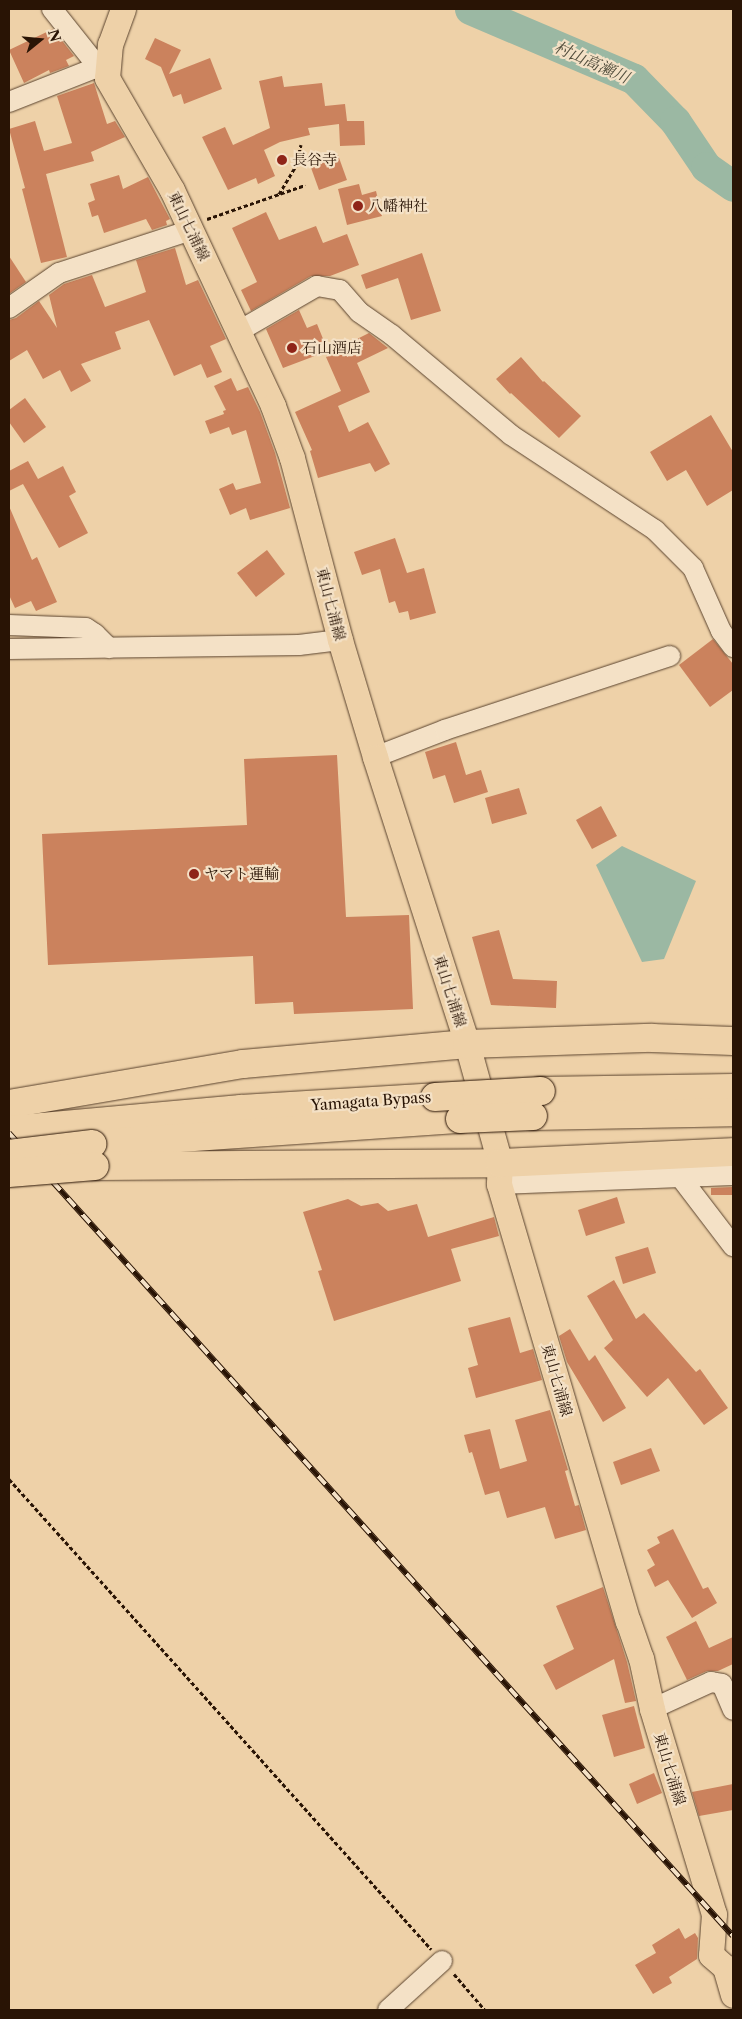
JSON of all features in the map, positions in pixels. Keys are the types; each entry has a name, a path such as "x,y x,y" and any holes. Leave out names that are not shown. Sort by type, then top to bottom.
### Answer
{"highway":[{"path":"9,1104 243,1064 467,1044 652,1038 733,1041"},
{"name":"Yamagata Bypass","path":"9,1154 88,1144 460,1119 537,1104 733,1088"},
{"name":"Yamagata Bypass","path":"9,1130 88,1144 241,1109 435,1097 537,1104 733,1112"},
{"path":"9,1173 88,1144 500,1174 733,1152"}],"main road":[{"path":"102,72 123,9"},
{"name":"東山七浦線","path":"102,72 155,158 190,228 273,406 292,458 340,640 467,1044 500,1174 628,1621 641,1658 652,1709 714,1914 711,1955 725,1967 733,1995"}],"street":[{"path":"9,102 102,72 52,9"},
{"path":"9,308 59,273 190,228"},
{"path":"239,331 317,286 340,290 359,312 392,334 511,435 655,530 693,568 721,631 733,647"},
{"path":"9,625 86,628 109,648"},
{"path":"9,649 299,644 340,640"},
{"path":"375,756 445,730 670,656"},
{"path":"500,1174 681,1178 733,1175"},
{"path":"681,1178 733,1246"},
{"path":"652,1709 711,1682 722,1684 733,1710"},
{"path":"388,2010 442,1961"}],"path":[{"path":"278,195 296,166 301,145"},
{"path":"190,228 305,186"},
{"path":"9,1479 485,2010"}],"shaded area":[{"path":"622,846 696,881 664,959 642,962 596,865"}],"building":[{"path":"53,29 74,56 66,60 69,66 50,73 49,70 24,83 9,50"},
{"path":"155,38 181,50 169,74 210,58 222,89 184,104 181,94 173,97 161,67 145,59"},
{"path":"282,76 284,87 322,83 325,106 345,104 347,121 364,121 365,145 340,146 339,124 308,128 310,135 280,142 264,150 275,176 258,184 256,178 228,190 202,137 225,127 233,145 270,128 259,81"},
{"path":"94,83 107,124 115,121 125,137 91,152 94,161 46,174 67,257 41,263 22,189 25,188 9,129 35,121 44,151 72,143 57,96"},
{"path":"338,155 347,180 319,190 310,165"},
{"path":"119,175 123,189 148,177 170,219 166,221 167,225 152,230 146,219 104,233 98,215 92,217 88,203 95,200 90,184"},
{"path":"359,184 362,195 376,191 382,216 347,225 338,189"},
{"path":"266,212 279,240 316,226 323,243 347,234 359,265 330,276 311,276 251,311 241,290 257,282 232,228"},
{"path":"175,248 186,285 198,280 226,339 210,346 222,372 207,378 201,364 174,376 149,320 115,332 121,349 81,364 91,381 71,392 60,370 43,379 27,350 9,361 9,320 16,318 39,301 57,328 49,295 64,284 92,275 105,307 146,292 136,260"},
{"path":"422,253 441,311 411,320 398,278 366,289 361,275"},
{"path":"9,256 26,282 9,294"},
{"path":"299,310 307,328 317,324 328,351 283,368 266,329"},
{"path":"369,333 388,348 357,363 370,392 338,406 349,432 368,422 390,464 375,472 370,463 318,478 310,451 312,450 295,412 341,391 326,357 355,345 353,341"},
{"path":"521,357 543,382 581,416 559,438 496,379"},
{"path":"231,378 237,391 248,387 260,412 275,453 290,508 250,520 246,508 230,515 219,489 233,483 236,490 261,483 246,430 232,435 229,427 210,434 205,421 224,414 223,411 226,410 214,386"},
{"path":"25,398 46,427 24,443 9,422 9,410"},
{"path":"711,415 733,452 733,490 707,506 686,470 667,481 650,452"},
{"path":"28,461 38,479 63,466 76,492 69,496 88,533 59,548 23,484 9,491 9,471"},
{"path":"9,506 32,560 37,557 57,602 36,611 31,601 15,608 9,595"},
{"path":"395,538 407,573 424,568 436,613 410,620 408,611 399,613 395,601 389,603 380,569 362,575 354,552"},
{"path":"267,550 285,574 256,597 237,573"},
{"path":"713,639 733,664 733,690 710,707 679,665"},
{"path":"456,742 466,775 481,770 488,792 454,803 445,775 433,779 425,752"},
{"name":"ヤマト運輸","path":"337,755 346,917 409,915 413,1009 294,1014 293,1002 255,1004 253,956 48,965 42,834 247,825 244,759"},
{"path":"519,788 527,814 492,824 485,798"},
{"path":"601,806 617,836 592,849 576,820"},
{"path":"499,930 513,979 557,981 556,1008 491,1005 472,937"},
{"path":"733,1187 733,1195 711,1195 711,1188"},
{"path":"617,1197 625,1223 586,1236 578,1210"},
{"path":"348,1199 361,1206 378,1203 388,1211 417,1204 428,1237 494,1217 499,1236 451,1249 461,1281 334,1321 318,1271 322,1270 303,1212"},
{"path":"648,1247 656,1273 623,1284 615,1257"},
{"path":"614,1280 636,1319 644,1313 696,1372 700,1369 728,1408 704,1425 668,1378 647,1397 604,1348 613,1340 587,1296"},
{"path":"510,1317 520,1353 533,1349 542,1380 476,1398 468,1368 478,1365 468,1328"},
{"path":"570,1329 589,1361 595,1355 626,1408 603,1422 567,1362 559,1336"},
{"path":"550,1410 568,1470 565,1471 575,1506 579,1505 586,1530 555,1539 545,1507 507,1518 499,1491 485,1495 472,1452 469,1453 464,1435 490,1429 500,1469 527,1461 515,1420"},
{"path":"651,1448 660,1471 621,1485 613,1462"},
{"path":"673,1529 703,1589 708,1587 717,1603 692,1618 668,1580 655,1587 647,1570 655,1565 647,1550 660,1543 657,1537"},
{"path":"603,1587 627,1662 636,1701 625,1703 614,1659 556,1690 543,1665 574,1649 556,1606"},
{"path":"696,1621 709,1648 733,1637 733,1664 718,1671 707,1671 687,1680 666,1637"},
{"path":"634,1706 645,1748 614,1757 602,1715"},
{"path":"654,1773 662,1793 637,1804 629,1784"},
{"path":"733,1784 733,1810 699,1816 692,1792"},
{"path":"679,1928 685,1939 695,1933 698,1938 697,1959 669,1977 672,1983 653,1994 635,1965 656,1953 652,1945"}],"waterway":[{"name":"村山高瀬川","path":"470,9 634,79 675,121 706,167 733,186"}],"railway":[{"path":"9,1133 733,1936"}],"place":[{"name":"長谷寺","path":"282,160"},
{"name":"八幡神社","path":"358,206"},
{"name":"石山酒店","path":"292,348"},
{"name":"ヤマト運輸","path":"194,874"}]}
